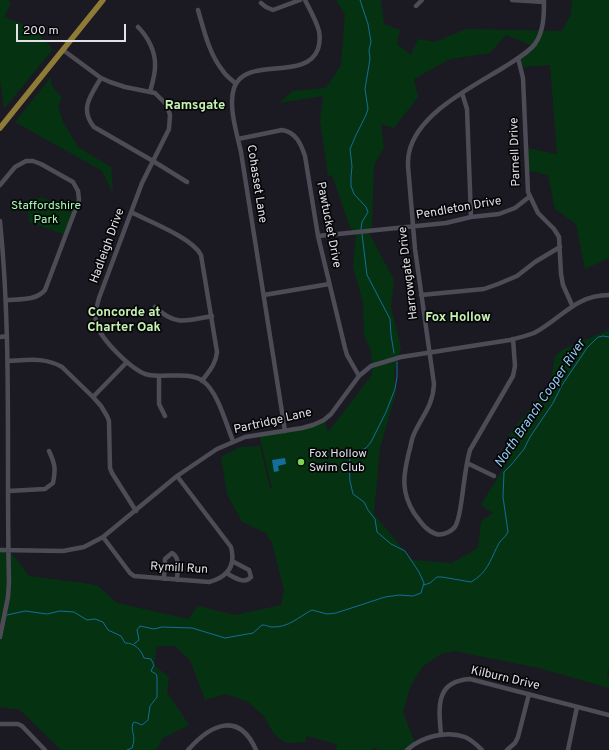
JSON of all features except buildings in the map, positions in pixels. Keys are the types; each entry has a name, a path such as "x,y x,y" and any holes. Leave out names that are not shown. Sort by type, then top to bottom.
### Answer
{"main road":[{"path":"0,128 103,0"}],"street":[{"path":"261,3 273,10 300,0"},
{"path":"198,10 214,58 223,72 236,84 241,78 252,72 295,66 306,62 314,56 319,44 319,32 305,0"},
{"path":"416,6 422,0"},
{"path":"512,0 544,1"},
{"name":"Harrowgate Drive","path":"513,340 515,366 513,376 470,450 456,525 450,532 438,535 431,532 419,520 406,496 404,486 405,468 413,435 432,401 434,384 413,227 408,166 409,153 419,131 433,114 534,46 542,31 544,1"},
{"path":"138,27 148,39 156,66 150,92"},
{"name":"Hadleigh Drive","path":"63,50 101,78 125,87 155,94 167,105 170,115 169,129 142,182 99,298 95,316 100,333 127,362 141,372 158,376 180,375 202,381"},
{"name":"Parnell Drive","path":"518,58 523,78 527,184 529,197 538,213 557,233 560,247 561,274 572,305"},
{"path":"101,78 87,105 87,114 94,127 187,182"},
{"name":"Cohasset Lane","path":"236,84 232,96 232,107 264,295 285,431"},
{"path":"462,94 467,109 471,218"},
{"name":"Pawtucket Drive","path":"238,139 282,130 292,132 298,139 305,156 318,236 347,355 359,376"},
{"path":"0,185 20,164 26,161 33,161 73,182 78,191 79,200 45,290 40,296 34,298 6,300"},
{"name":"Pendleton Drive","path":"318,236 446,223 499,214 515,208 529,197"},
{"path":"131,212 173,233 191,244 199,252 204,269 217,344 216,359 213,366 202,381 211,389 233,441"},
{"path":"0,221 8,336 9,582 6,611 0,638"},
{"path":"421,295 484,289 517,276 535,262 560,247"},
{"path":"264,295 329,284"},
{"name":"Partridge Lane","path":"0,550 63,551 75,550 91,544 103,537 136,511 177,476 217,449 245,437 308,427 324,420 331,414 359,376 371,366 401,357 513,340 533,333 572,305 591,297 609,295"},
{"path":"155,307 167,317 184,321 212,316"},
{"path":"0,336 8,336"},
{"path":"8,361 51,361 62,367 101,406 109,421 110,468 136,511"},
{"path":"92,396 127,362"},
{"path":"158,376 159,404 165,416"},
{"path":"8,491 45,489 53,483 55,471 54,462 49,451"},
{"path":"467,463 494,476"},
{"path":"177,476 228,541 233,554 232,561 232,565 226,573 246,581 251,577 249,570 232,561"},
{"name":"Rymill Run","path":"103,537 130,573 134,576 209,582 216,580 226,573"},
{"path":"164,579 165,559 172,553 177,556 178,560 177,580"},
{"name":"Kilburn Drive","path":"441,735 439,708 441,698 447,687 460,680 470,679 609,715"},
{"path":"507,750 515,743 518,737 529,694"},
{"path":"568,750 577,707"},
{"path":"0,724 18,724 22,726 45,750"},
{"path":"188,750 212,730 229,724 243,730 248,735 256,750"},
{"path":"406,750 414,743 441,735 464,737 473,742 482,750"}],"green space":[{"path":"0,0 8,0 11,4 4,17 32,28 53,49 4,109 0,79"},
{"path":"336,0 381,0 384,24 400,30 397,44 411,55 418,39 435,42 466,29 562,31 571,14 572,0 609,0 609,258 585,269 576,224 555,209 548,175 526,170 526,148 557,154 550,65 522,67 521,55 533,46 506,35 490,53 450,59 414,79 418,97 394,128 381,124 384,148 374,165 372,225 370,235 394,280 391,307 401,348 394,373 396,393 380,448 374,514 412,560 452,563 478,548 481,521 493,513 481,505 507,462 510,433 550,385 555,356 563,349 609,330 609,666 607,677 609,677 609,688 539,668 454,651 441,654 422,667 410,687 403,712 415,743 407,750 379,750 373,747 372,750 336,750 337,744 306,736 306,742 286,743 274,734 264,716 248,702 226,694 205,700 190,660 175,646 157,646 154,665 169,677 167,692 189,725 163,738 156,750 61,750 19,709 0,707 0,551 10,551 29,576 97,585 117,603 188,619 198,606 235,615 281,605 284,590 272,543 266,533 242,522 227,494 221,457 240,447 260,446 270,488 272,488 259,435 302,428 324,420 328,432 372,375 371,351 364,335 363,302 353,267 356,236 349,225 332,175 328,176 320,121 323,96 279,103 293,91 326,88 341,65 345,15"},
{"path":"51,77 51,85 62,98 58,106 63,122 78,147 111,167 113,194 102,171 15,122"},
{"name":"Staffordshire Park","path":"41,197 75,211 66,235 29,222 28,203"}],"water":[{"path":"285,458 286,464 278,466 279,471 274,472 272,460"}],"waterway":[{"path":"360,0 368,24 371,42 365,89 368,109 350,149 352,166 351,186 354,194 366,207 368,212 362,222 361,229"},
{"path":"362,234 367,275 390,319 394,353"},
{"name":"North Branch Cooper River","path":"424,585 430,583 437,577 471,582 484,571 498,545 508,532 503,497 504,472 524,449 530,437 553,403 562,385 587,348 598,337 609,337"},
{"name":"North Branch Cooper River","path":"134,644 139,640 137,630 140,626 154,629 162,627 192,628 225,638 253,633 262,625 271,627 283,626 293,622 312,610 327,614 336,613 385,597 399,595 413,596 421,593 424,583 419,572 405,551 391,544 377,532 375,519 364,502 353,494 350,481 350,458 354,454 366,448 371,442 386,412 395,389 397,362"},
{"name":"North Branch Cooper River","path":"7,615 25,611 47,614 60,611 74,612 87,620 95,619 103,622 108,630 121,636 125,643 137,647 144,658 151,659 154,665 151,671 156,674 157,677 157,697 150,706 148,720 142,725 135,722 133,723 132,729 134,737 132,748 127,750"}],"place":[{"name":"Fox Hollow Swim Club","path":"301,462"}],"district":[{"name":"Ramsgate","path":"195,106"},
{"name":"Fox Hollow","path":"458,318"},
{"name":"Concorde at Charter Oak","path":"124,320"}]}
